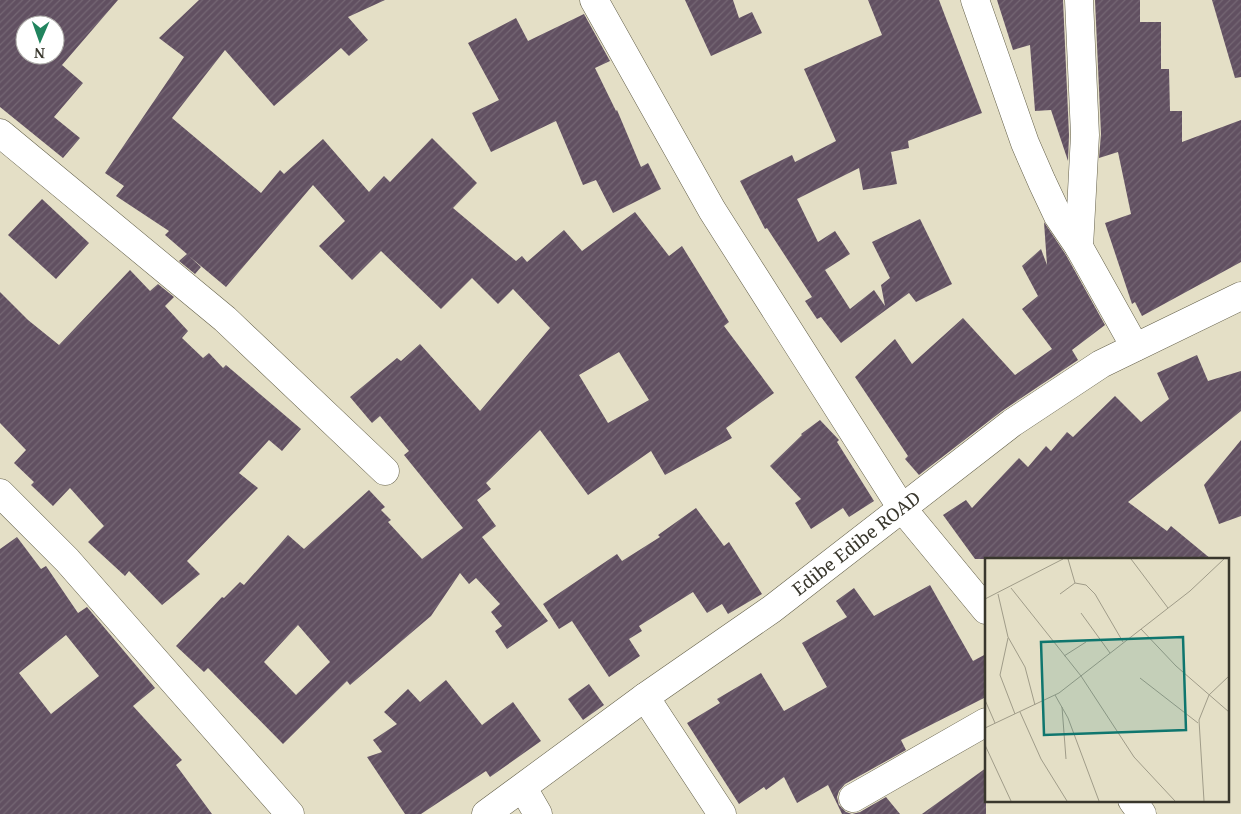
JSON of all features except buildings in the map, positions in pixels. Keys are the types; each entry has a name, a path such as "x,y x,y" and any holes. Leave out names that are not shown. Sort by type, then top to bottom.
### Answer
{"street":[{"path":"594,0 712,210 900,507 985,609"},
{"path":"975,0 1025,143 1058,216 1080,247 1135,347"},
{"path":"1079,0 1085,135 1080,247"},
{"path":"0,134 226,318 385,471"},
{"name":"Edibe Edibe ROAD","path":"486,814 645,697 772,609 900,507 1012,423 1101,364 1241,296"},
{"path":"0,493 67,560 290,814"},
{"path":"645,697 722,814"},
{"path":"852,798 985,723"},
{"path":"523,788 538,814"},
{"path":"1133,802 1142,814"}]}
